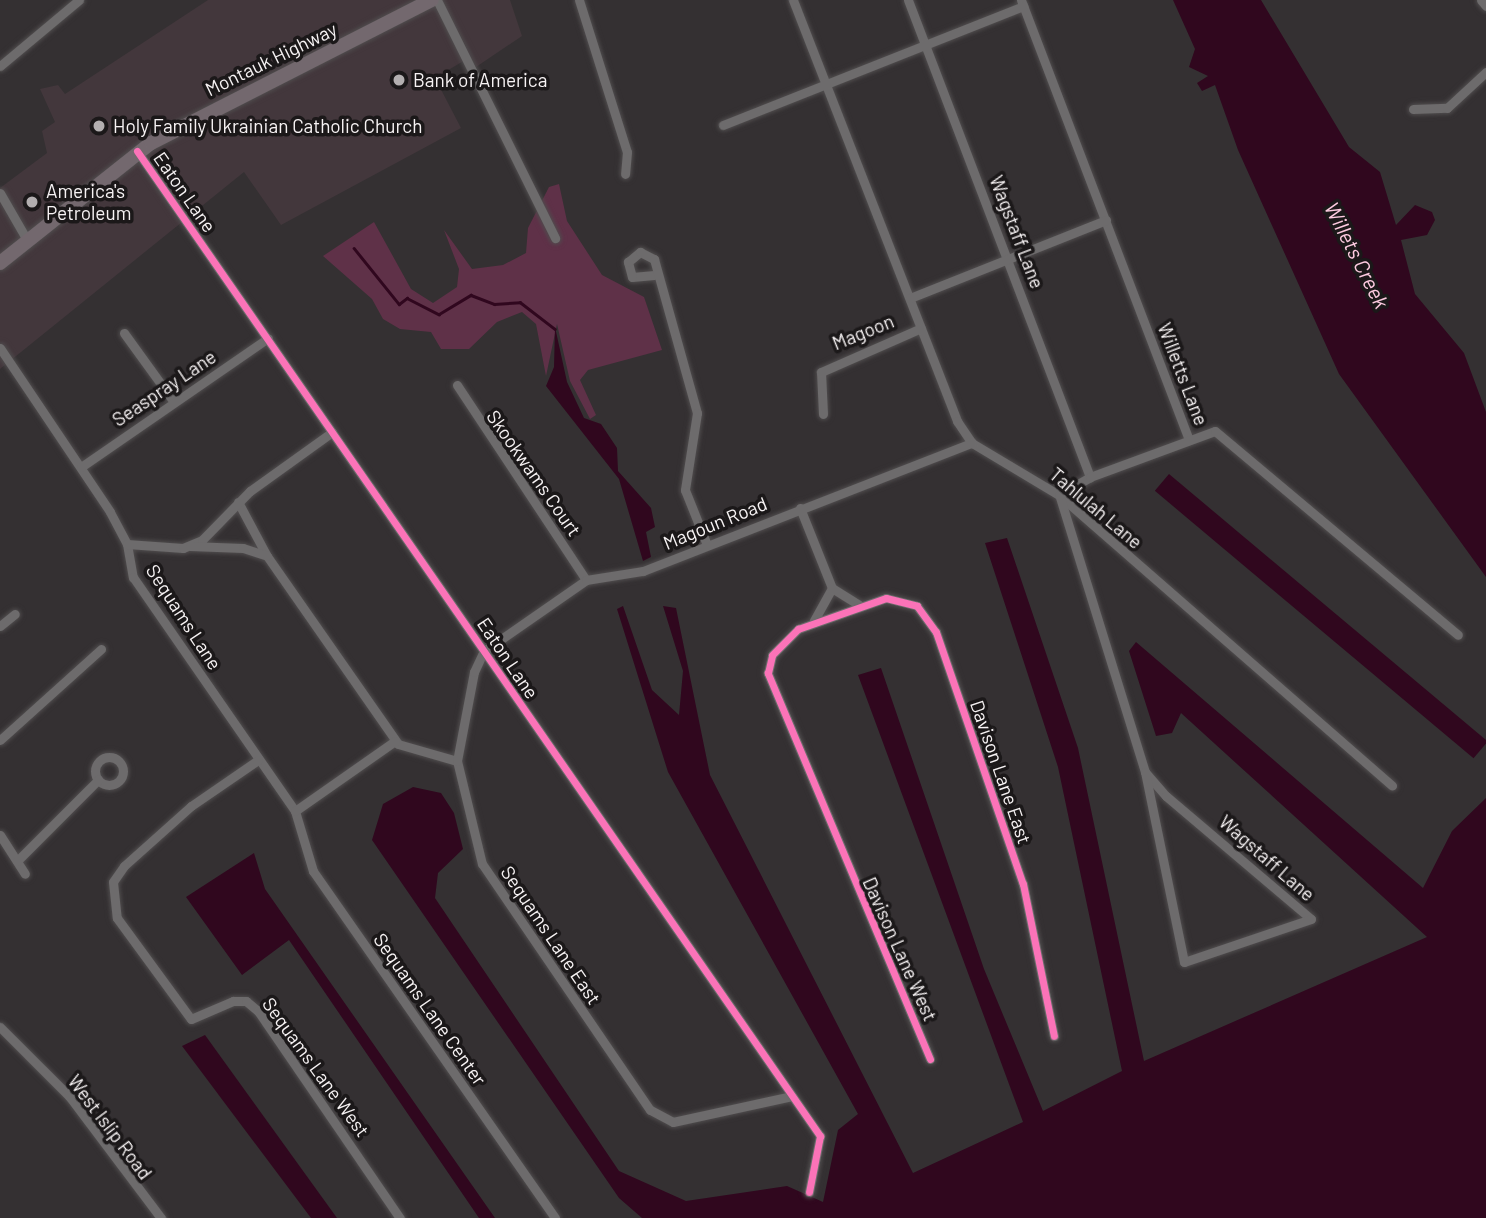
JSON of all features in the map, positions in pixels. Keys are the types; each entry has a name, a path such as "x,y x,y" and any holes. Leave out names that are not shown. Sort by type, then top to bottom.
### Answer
{"main road":[{"name":"Montauk Highway","path":"0,263 137,151 432,0"}],"street":[{"path":"0,66 79,0"},
{"path":"437,0 555,238"},
{"path":"579,0 627,152 625,174"},
{"path":"793,0 921,328 972,443"},
{"name":"Wagstaff Lane","path":"908,0 1090,477"},
{"path":"1481,0 1486,6"},
{"path":"723,125 926,45 1022,3"},
{"name":"Willetts Lane","path":"1022,3 1189,440 1215,431 1458,635"},
{"path":"1413,109 1447,107 1486,72"},
{"name":"Eaton Lane","path":"137,151 820,1136 809,1192"},
{"path":"0,193 27,240"},
{"path":"910,298 1106,220"},
{"path":"654,275 697,413 685,490 707,545"},
{"name":"Magoon","path":"823,414 821,372 921,328"},
{"path":"124,333 174,402"},
{"name":"Seaspray Lane","path":"81,467 268,338"},
{"name":"Sequams Lane","path":"0,348 81,467 127,544 133,577 295,811"},
{"name":"Skookwams Court","path":"457,385 586,580"},
{"path":"190,546 238,502 332,432"},
{"path":"1059,495 1090,477 1189,440"},
{"name":"Magoun Road","path":"484,652 586,580 643,571 972,443"},
{"name":"Tahlulah Lane","path":"972,443 1059,495 1392,786"},
{"name":"Wagstaff Lane","path":"1059,495 1145,772 1184,962 1311,919 1166,796 1145,772"},
{"path":"238,502 267,556 396,741 457,761"},
{"path":"800,508 832,588 859,605"},
{"path":"127,544 243,548 267,556"},
{"path":"814,621 832,588"},
{"name":"Davison Lane East","path":"839,612 859,605 904,600 929,617 1023,884 1054,1036"},
{"name":"Davison Lane West","path":"839,612 814,621 772,654 771,689 930,1059"},
{"path":"0,626 15,614"},
{"path":"0,740 101,649"},
{"name":"Eaton Lane","path":"457,761 484,652"},
{"path":"295,811 396,741"},
{"name":"Sequams Lane West","path":"258,760 191,806 124,866 113,882 117,918 191,1019 233,1001 246,1001 258,1011 400,1218"},
{"name":"Sequams Lane East","path":"457,761 475,843 489,877 650,1110 673,1122 792,1096"},
{"path":"17,861 98,780"},
{"name":"Sequams Lane Center","path":"295,811 313,871 555,1218"},
{"path":"0,835 25,874"},
{"name":"West Islip Road","path":"0,1027 69,1096 161,1218"}],"shaded area":[{"path":"208,0 510,0 522,36 476,67 470,57 435,78 461,128 281,225 244,172 0,369 0,188 47,153 42,131 55,122 40,89 58,85 65,94"},
{"path":"559,184 567,221 602,275 644,297 662,350 588,370 580,380 596,415 590,419 570,381 557,324 546,376 536,324 522,312 497,322 469,349 441,349 431,332 400,329 383,319 372,299 323,256 374,222 411,289 433,303 457,287 459,269 444,230 472,269 503,265 526,253 528,228 549,187"}],"water":[{"name":"Willets Creek","path":"1173,0 1261,0 1349,147 1380,172 1396,225 1415,205 1432,212 1435,220 1427,235 1401,240 1415,294 1464,353 1486,412 1486,577 1339,374 1238,150 1215,85 1202,91 1197,83 1208,76 1189,67 1195,49"},
{"path":"555,327 567,382 584,418 601,424 617,448 618,471 651,508 655,527 646,532 651,557 643,561 619,479 546,386 554,367"},
{"path":"1169,474 1486,740 1474,758 1155,491"},
{"path":"1007,538 1078,748 1144,1061 1427,937 1181,713 1172,733 1156,736 1129,651 1136,642 1423,888 1452,831 1486,798 1486,1218 642,1218 619,1198 372,840 383,804 413,787 441,793 454,813 463,849 438,873 435,898 619,1171 686,1201 787,1186 823,1202 838,1130 858,1114 668,772 617,609 623,606 652,690 679,715 683,671 663,606 676,608 710,775 913,1173 1023,1122 858,675 881,668 984,969 1043,1111 1122,1071 1058,767 985,543"},
{"path":"254,853 265,889 495,1218 479,1218 289,940 242,975 186,897"},
{"path":"205,1035 337,1218 311,1218 182,1046"}],"waterway":[{"path":"354,248 399,304 407,298 439,314 471,295 494,304 520,302 555,329"}],"cycle path":[{"path":"137,151 820,1136 809,1192"},
{"path":"930,1059 768,673 772,655 798,629 886,598 917,606 936,632 1023,884 1054,1036"}],"place":[{"name":"Bank of America","path":"399,80"},
{"name":"Holy Family Ukrainian Catholic Church","path":"99,126"},
{"name":"America's Petroleum","path":"32,202"}]}
